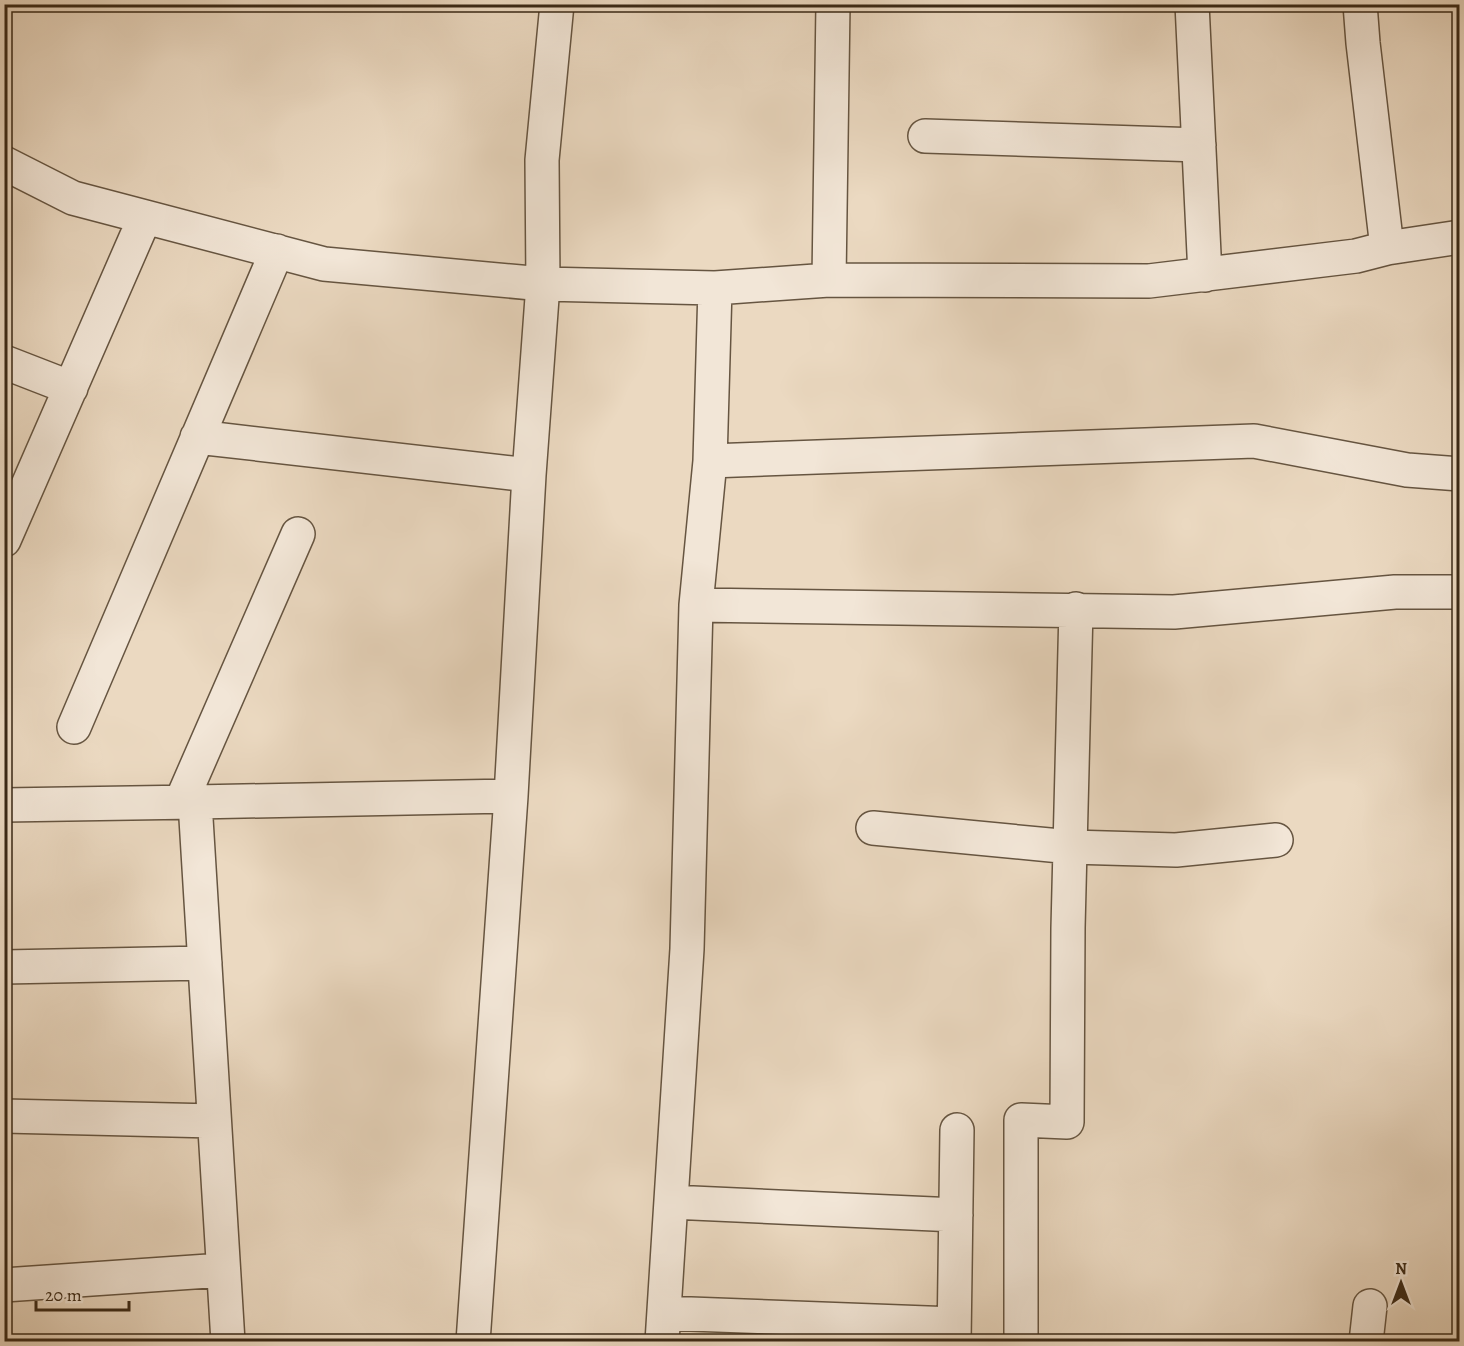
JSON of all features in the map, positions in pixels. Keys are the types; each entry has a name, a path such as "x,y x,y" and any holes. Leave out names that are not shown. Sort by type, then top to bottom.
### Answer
{"street":[{"path":"473,1341 511,796 529,475 543,284 542,160 557,4"},
{"path":"829,280 833,4"},
{"path":"1192,4 1205,275"},
{"path":"1360,4 1387,248"},
{"path":"925,136 1199,145"},
{"path":"4,163 72,198 324,264 543,284 715,288 829,280 1149,281 1356,256 1387,248 1460,237"},
{"path":"4,540 145,217"},
{"path":"74,727 277,251"},
{"path":"715,288 710,461 696,605 687,949 663,1327 954,1333 957,1130"},
{"path":"4,362 71,388"},
{"path":"197,437 529,475"},
{"path":"710,461 1254,441 1407,470 1460,474"},
{"path":"228,1341 205,963 188,802 298,534"},
{"path":"696,605 1174,612 1395,592 1460,592"},
{"path":"1021,1341 1022,1120 1067,1122 1068,928 1076,609"},
{"path":"4,805 511,796"},
{"path":"873,828 1071,847 1176,850 1276,840"},
{"path":"4,967 205,963"},
{"path":"4,1116 214,1121"},
{"path":"671,1202 956,1215"},
{"path":"4,1285 223,1270"},
{"path":"1366,1341 1370,1305"}]}
